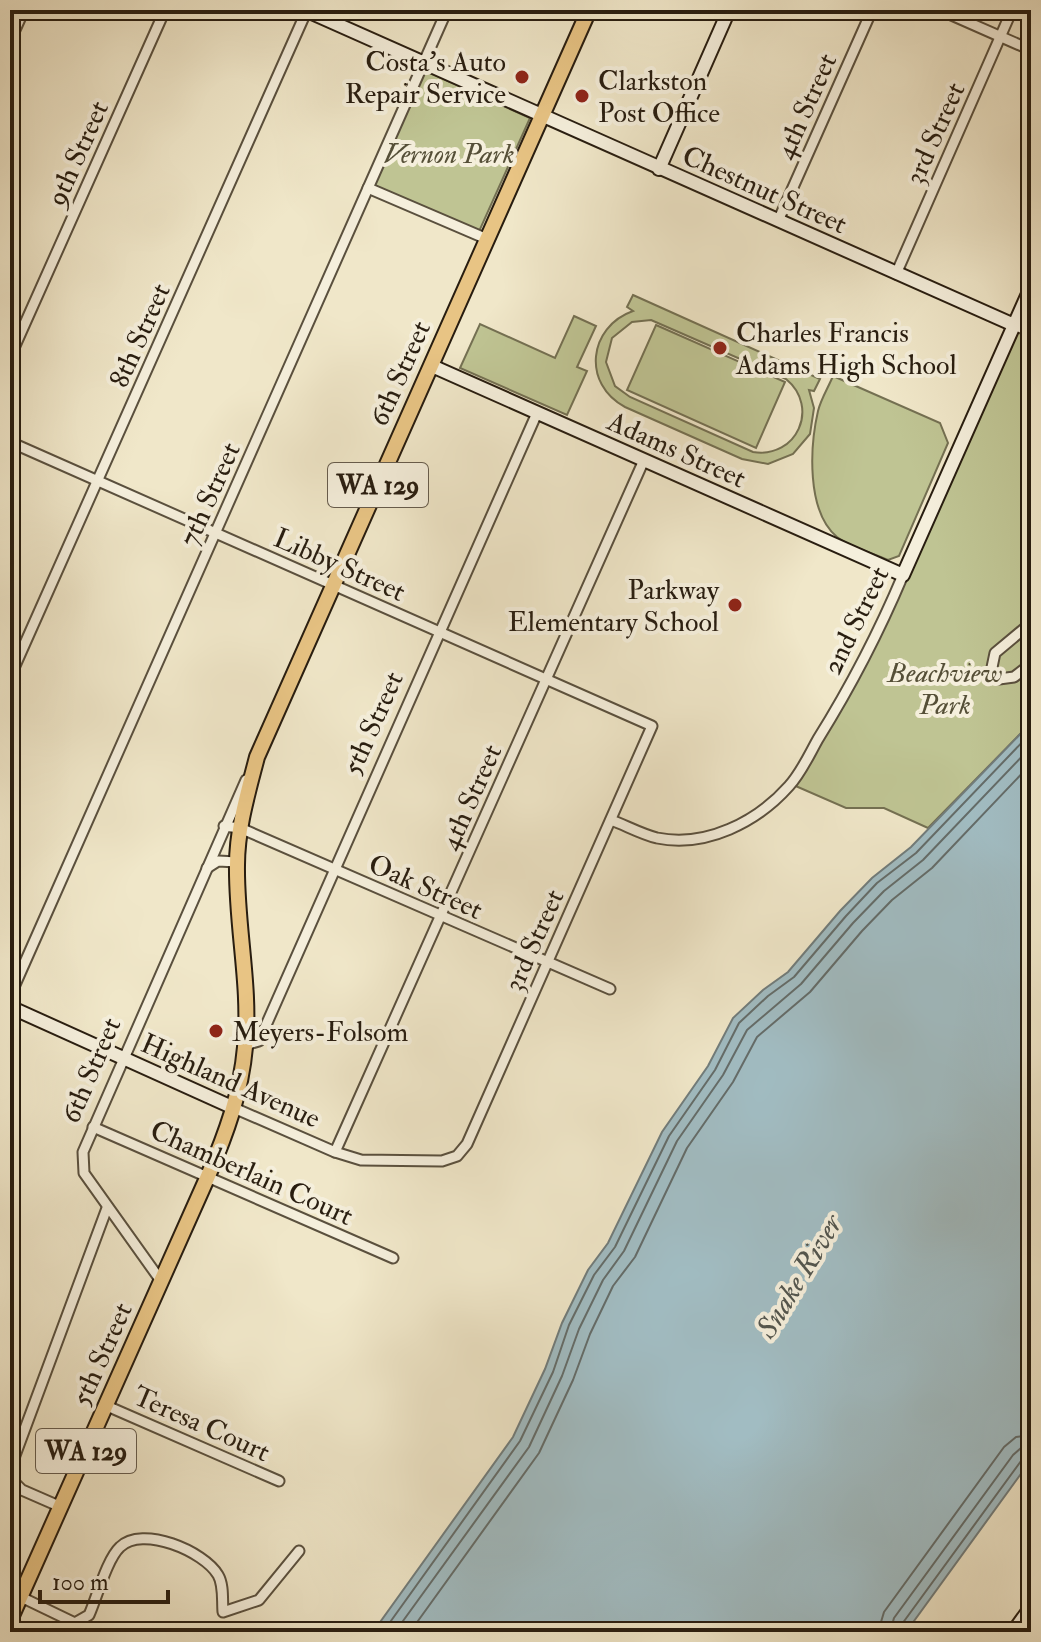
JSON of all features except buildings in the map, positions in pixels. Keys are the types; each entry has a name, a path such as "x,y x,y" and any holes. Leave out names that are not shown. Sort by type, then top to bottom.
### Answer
{"main road":[{"name":"6th Street","path":"237,862 240,828 257,757 589,10"},
{"name":"WA 129","path":"234,1108 245,1045 246,978 237,862"},
{"name":"5th Street","path":"10,1620 208,1176 234,1108"}],"street":[{"path":"10,41 24,10"},
{"name":"9th Street","path":"10,357 165,10"},
{"name":"Chestnut Street","path":"306,10 1031,332"},
{"name":"8th Street","path":"10,677 306,10"},
{"name":"7th Street","path":"10,996 447,10"},
{"path":"659,169 729,10"},
{"name":"4th Street","path":"778,221 872,10"},
{"path":"940,10 1031,50"},
{"name":"3rd Street","path":"896,274 1012,10"},
{"path":"368,188 487,239"},
{"name":"2nd Street","path":"611,820 657,838 693,839 725,831 751,818 791,784 876,637 1031,287"},
{"name":"Adams Street","path":"432,366 903,575"},
{"name":"5th Street","path":"245,1045 259,1041 537,413"},
{"name":"Libby Street","path":"10,442 652,726"},
{"name":"4th Street","path":"335,1152 644,460"},
{"path":"1031,623 995,653 991,672 999,679 1014,677 1031,664"},
{"name":"3rd Street","path":"442,1161 457,1156 467,1144 652,726"},
{"name":"6th Street","path":"161,1281 107,1208 84,1173 82,1162 93,1127 257,757"},
{"name":"Oak Street","path":"224,826 240,828 610,989"},
{"path":"207,868 218,861 237,862"},
{"name":"Highland Avenue","path":"10,1007 335,1152 361,1160 442,1161"},
{"name":"Chamberlain Court","path":"93,1127 393,1258"},
{"path":"10,1469 107,1208"},
{"name":"Teresa Court","path":"107,1406 279,1481"},
{"path":"10,1478 22,1490 61,1507"},
{"path":"21,1597 75,1623 83,1620 89,1615 117,1549 127,1541 157,1539 177,1546 212,1568 219,1576 223,1612 259,1600 299,1551"},
{"path":"1013,1632 1031,1607"}],"green space":[{"name":"Vernon Park","path":"421,69 530,118 477,236 368,188"},
{"path":"633,295 820,379 814,391 809,390 814,408 810,434 793,454 768,464 742,459 625,407 611,397 602,385 596,356 599,342 607,330 633,311 627,307","holes":["651,320 786,379 796,390 801,403 799,429 782,447 768,452 753,452 630,397 615,386 606,362 612,338 632,322"]},
{"path":"574,316 596,326 577,367 587,371 567,415 460,368 480,324 555,358"},
{"path":"656,325 785,382 756,448 627,390"},
{"name":"Beachview Park","path":"1014,325 1031,332 1031,723 928,828 884,808 846,808 791,784 837,708"},
{"path":"833,376 940,423 948,443 899,556 888,560 837,537 827,526 815,495 812,459 815,425 819,407"}],"water":[{"name":"Snake River","path":"1031,723 1031,1460 906,1632 373,1632 513,1437 588,1270 608,1243 662,1132 708,1066 733,1018 788,972 872,878 911,847"}],"place":[{"name":"Costa's Auto Repair Service","path":"522,77"},
{"name":"Clarkston Post Office","path":"582,96"},
{"name":"Charles Francis Adams High School","path":"720,348"},
{"name":"Parkway Elementary School","path":"735,605"},
{"name":"Meyers-Folsom","path":"216,1031"}]}
